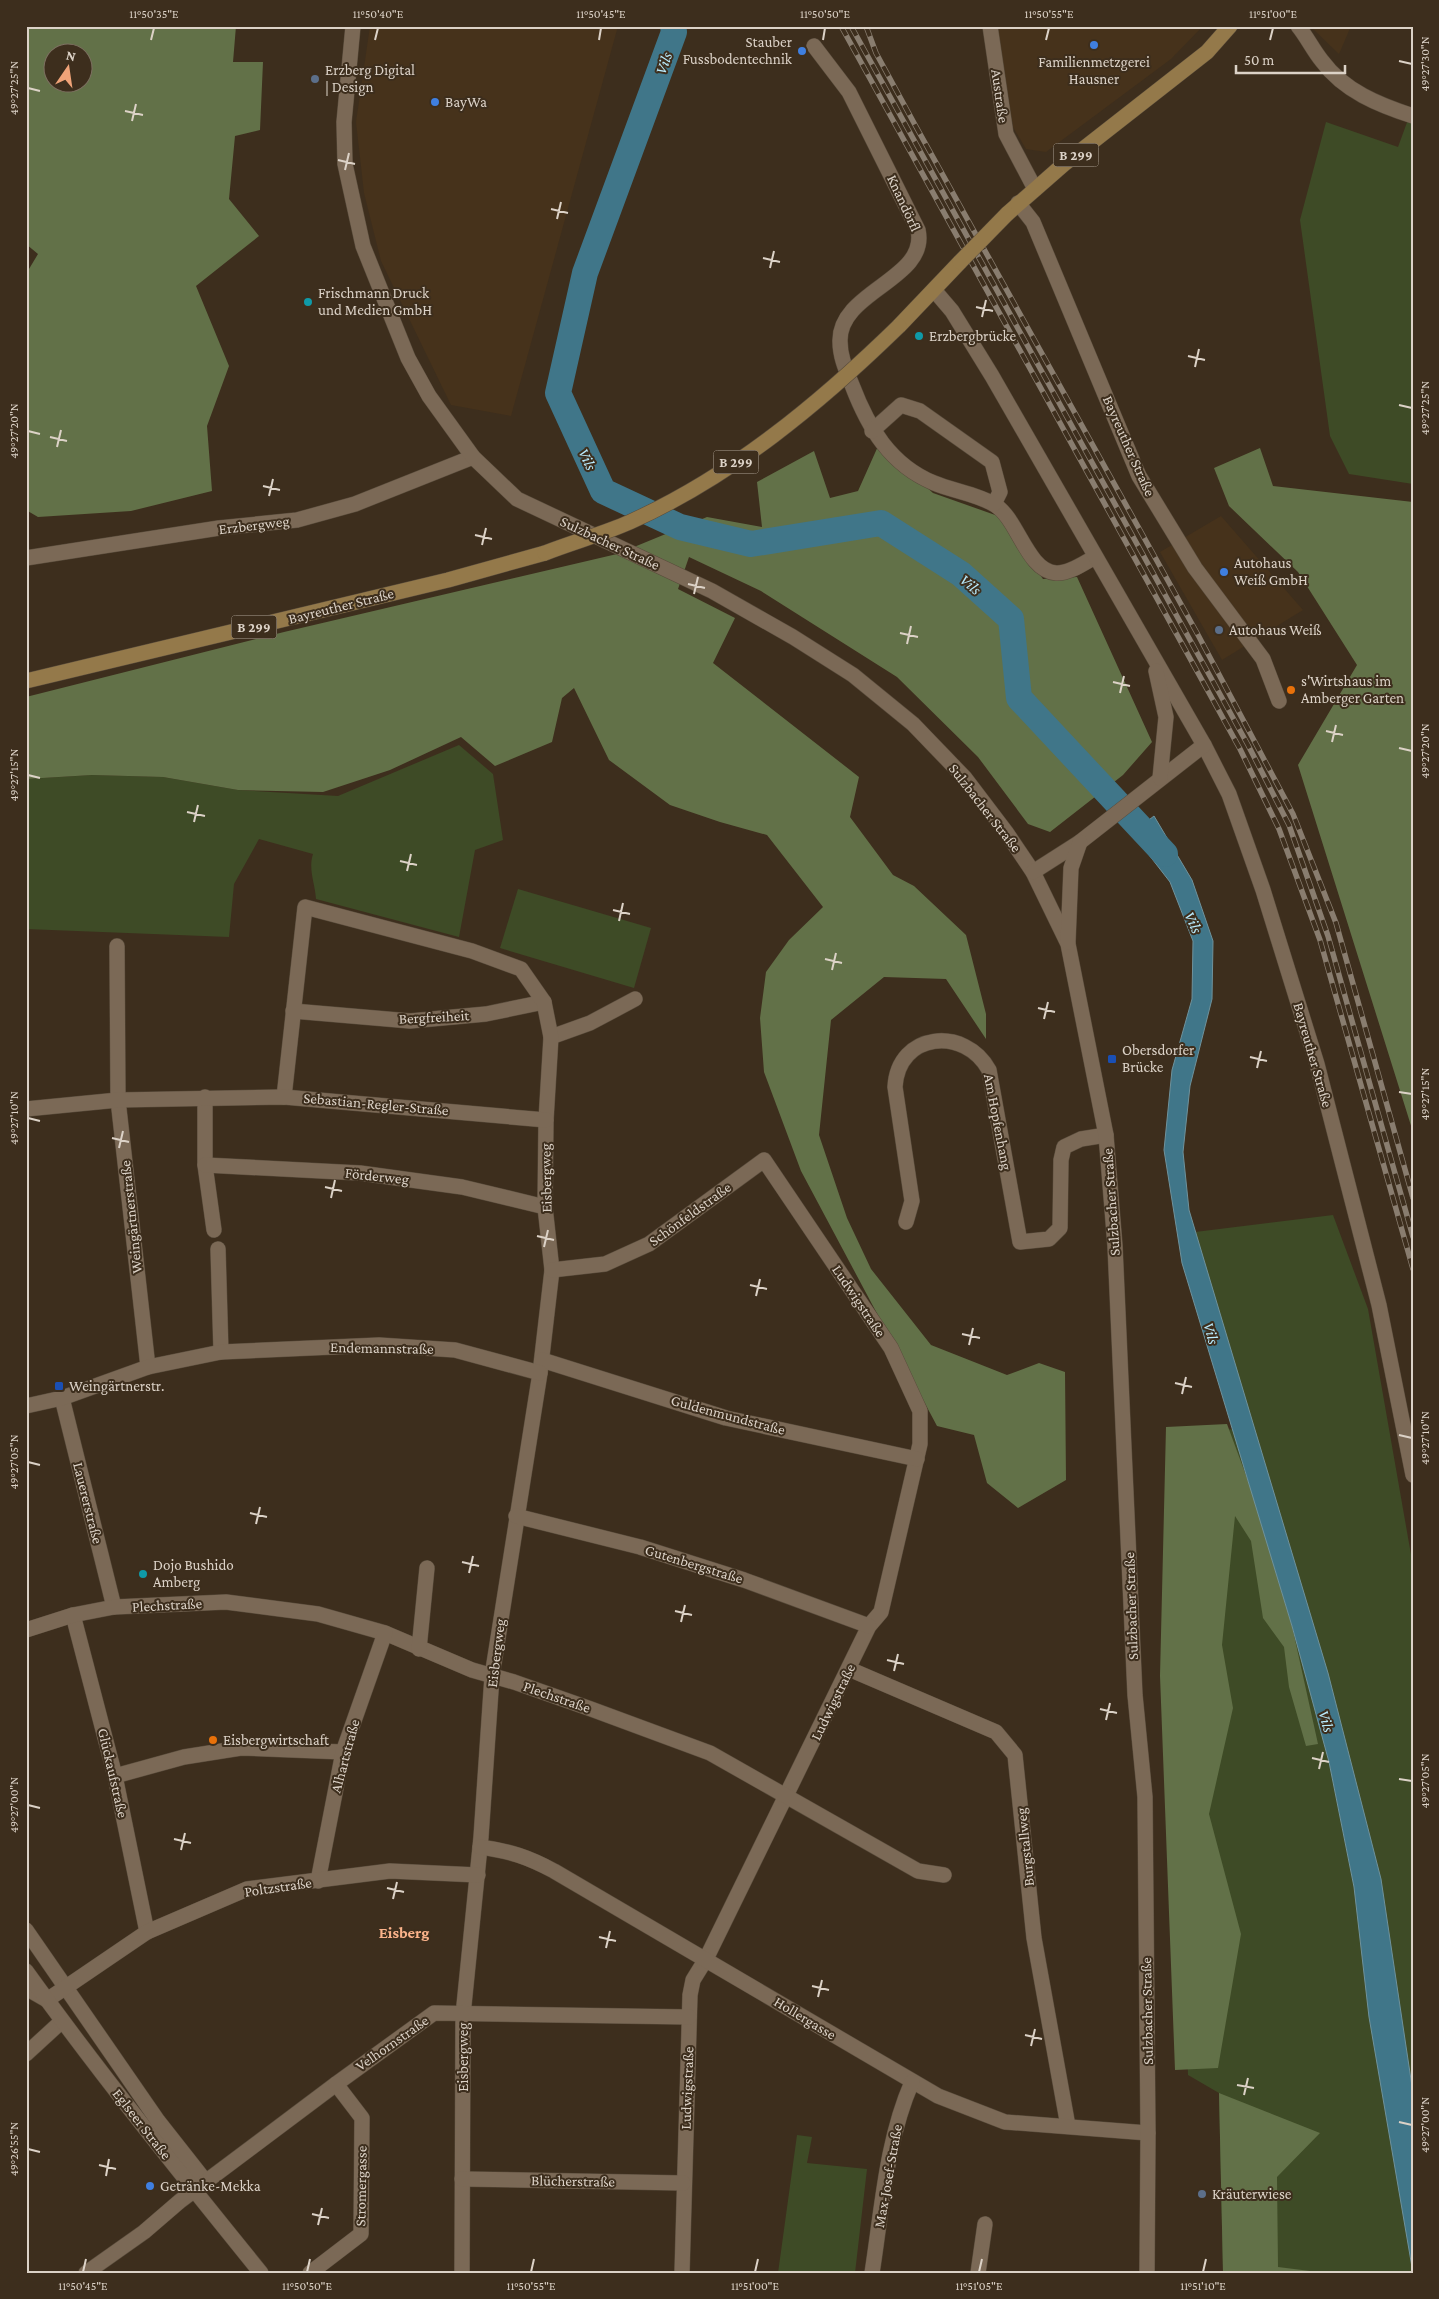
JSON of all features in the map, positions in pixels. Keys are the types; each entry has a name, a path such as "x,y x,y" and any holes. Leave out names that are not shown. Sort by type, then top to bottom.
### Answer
{"main road":[{"name":"B 299","path":"934,290 1018,203 1207,52 1230,26"},
{"name":"Bayreuther Straße","path":"26,682 481,571 545,553 629,523 705,482 807,410 861,363 934,290"}],"street":[{"name":"Sulzbacher Straße","path":"353,26 344,122 345,164 363,246 408,358 429,396 473,457 517,500 712,591 793,637 853,675 913,724 965,778 1006,832 1033,872 1068,944"},
{"name":"Austraße","path":"990,26 1006,134 1035,189"},
{"path":"1298,26 1322,62 1340,80 1368,99 1413,116"},
{"name":"Knandörfl","path":"814,46 849,92 918,230 921,241 915,255 885,286 865,298 854,308 845,320 840,339 841,355 860,407 872,431 904,466 933,483 994,504 1006,514 1041,568 1057,573 1073,568 1095,557"},
{"name":"Bayreuther Straße","path":"1018,203 1034,222 1139,476 1195,568 1263,658 1280,701"},
{"name":"Bayreuther Straße","path":"934,290 952,311 992,376 1204,745 1230,794 1260,881 1317,1064 1379,1305 1413,1475"},
{"path":"872,431 901,405 920,411 992,462 1000,492 994,504"},
{"name":"Erzbergweg","path":"26,558 219,528 297,520 355,504 473,457"},
{"name":"Bayreuther Straße","path":"1152,655 1166,717 1160,778"},
{"path":"1033,872 1055,860 1080,842 1204,745"},
{"name":"Sulzbacher Straße","path":"1080,842 1071,868 1068,944 1106,1135 1115,1246 1135,1695 1145,1797 1148,2133 1147,2273"},
{"name":"Eisbergweg","path":"293,1011 304,907 472,951 521,969 544,1002 551,1037 546,1120 545,1207 552,1270 541,1366 492,1676 478,1875 463,2015 462,2273"},
{"name":"Weingärtnerstraße","path":"117,946 118,1100 148,1368"},
{"path":"551,1037 590,1023 635,998"},
{"name":"Bergfreiheit","path":"293,1011 410,1021 486,1014 544,1002"},
{"path":"284,1097 293,1011"},
{"name":"Am Hopfenhang","path":"906,1222 912,1201 895,1087 895,1075 902,1062 914,1048 930,1042 946,1041 961,1045 974,1051 989,1070 1020,1242 1049,1239 1060,1228 1061,1160 1064,1147 1080,1139 1106,1135"},
{"path":"206,1097 205,1165 214,1230"},
{"name":"Sebastian-Regler-Straße","path":"26,1109 118,1100 284,1097 546,1120"},
{"name":"Schönfeldstraße","path":"552,1270 605,1264 649,1244 764,1160"},
{"name":"Ludwigstraße","path":"682,2273 689,2017 693,1980 706,1959 869,1626 881,1612 920,1444 920,1411 891,1348 764,1160"},
{"name":"Förderweg","path":"205,1165 360,1172 462,1187 545,1207"},
{"path":"218,1250 221,1352"},
{"name":"Endemannstraße","path":"26,1406 62,1398 148,1368 221,1352 379,1345 446,1349 487,1358 541,1366"},
{"name":"Guldenmundstraße","path":"541,1366 726,1418 917,1459"},
{"name":"Lauererstraße","path":"62,1398 114,1607"},
{"name":"Gutenbergstraße","path":"516,1516 649,1550 744,1580 869,1626"},
{"path":"419,1649 427,1568"},
{"name":"Plechstraße","path":"26,1630 73,1615 114,1607 226,1602 318,1614 385,1633 472,1670 591,1709 710,1753 786,1798 918,1871 944,1874"},
{"name":"Glückaufstraße","path":"73,1615 115,1776 147,1932"},
{"name":"Alhartstraße","path":"318,1881 343,1752 385,1633"},
{"name":"Burgstallweg","path":"849,1670 996,1732 1015,1755 1034,1938 1068,2126"},
{"path":"115,1776 184,1757 241,1748 343,1752"},
{"name":"Hollergasse","path":"480,1847 510,1851 527,1857 706,1959 938,2096 1004,2122 1148,2133"},
{"name":"Poltzstraße","path":"47,2000 147,1932 247,1889 390,1871 478,1875"},
{"name":"Eglseer Straße","path":"26,1930 67,1987 200,2186 261,2273"},
{"name":"Eglseer Straße","path":"26,1972 62,2021 200,2186"},
{"path":"26,1988 47,2000"},
{"name":"Velhornstraße","path":"86,2273 144,2232 200,2186 434,2013 463,2015 689,2017"},
{"path":"26,2054 62,2021"},
{"name":"Max-Josef-Straße","path":"872,2273 892,2149 902,2106 912,2082"},
{"name":"Stromergasse","path":"310,2273 362,2234 362,2118 336,2084"},
{"name":"Blücherstraße","path":"462,2179 683,2183"},
{"path":"978,2273 985,2224"}],"shaded area":[{"name":"BayWa","path":"370,26 618,26 511,416 451,405 381,261 364,193 356,122"},
{"path":"997,26 1203,26 1171,59 1046,152 1026,149 1013,127"},
{"path":"1310,26 1351,26 1339,54"},
{"name":"Autohaus Weiß GmbH","path":"1221,516 1303,610 1222,660 1160,552"}],"green space":[{"path":"26,26 236,26 233,62 263,62 260,130 235,136 229,199 259,236 196,286 229,366 207,426 212,491 131,511 38,517 26,510 26,274 38,254 26,244"},
{"path":"1413,106 1413,484 1349,474 1330,436 1300,220 1326,122 1398,147"},
{"path":"879,444 933,493 998,516 1043,579 1077,577 1152,742 1123,775 1050,832 1028,824 978,757 897,677 761,591 689,557 678,589 735,618 713,663 859,777 850,817 893,875 914,886 966,935 986,1014 986,1039 946,979 884,977 831,1020 819,1135 847,1218 871,1269 931,1345 1007,1375 1039,1363 1065,1372 1066,1480 1018,1508 987,1483 974,1435 937,1426 801,1171 764,1072 760,1018 766,972 789,940 823,907 767,835 670,805 609,760 574,688 562,698 552,742 495,766 461,737 390,770 323,792 238,790 163,777 92,775 26,779 26,697 284,632 617,554 707,517 762,527 757,482 814,451 830,498 858,491"},
{"path":"1260,448 1273,486 1413,502 1413,1132 1298,765 1357,665 1298,572 1229,506 1214,468"},
{"path":"459,745 493,774 503,840 475,850 459,937 316,899 311,871 313,854 259,839 234,884 229,937 26,929 26,779 92,775 163,777 238,790 338,796"},
{"path":"518,889 651,928 634,988 500,948"},
{"path":"1333,1215 1368,1309 1413,1566 1413,2273 1223,2273 1219,2093 1188,2075 1170,1434 1248,1428 1187,1233"},
{"path":"1227,1424 1254,1497 1292,1626 1318,1744 1306,1746 1289,1687 1284,1647 1263,1618 1251,1541 1235,1516 1222,1645 1233,1708 1209,1814 1241,1934 1218,2068 1175,2070 1160,1676 1166,1427"},
{"path":"1219,2093 1320,2133 1277,2177 1278,2267 1326,2273 1223,2273"},
{"path":"797,2135 812,2137 807,2163 867,2169 855,2273 778,2273"}],"water":[{"path":"1154,816 1192,880 1213,941 1212,999 1190,1086 1183,1152 1189,1210 1328,1673 1381,1879 1413,2093 1413,2273 1369,2017 1354,1887 1329,1762 1292,1626 1182,1263 1164,1150 1172,1070 1192,999 1193,941 1170,882 1132,833"}],"waterway":[{"name":"Vils","path":"673,26 674,32 585,273 558,393 603,491 680,527 751,544 881,523 961,574 1011,619 1019,698 1165,854"}],"railway":[{"path":"841,26 1240,749 1279,829 1320,940 1413,1269"},
{"path":"851,26 1248,745 1289,825 1328,936 1413,1237"},
{"path":"866,26 876,53 1197,633 1293,814 1336,923 1413,1198"}],"place":[{"name":"Familienmetzgerei Hausner","path":"1094,45"},
{"name":"Stauber Fussbodentechnik","path":"802,51"},
{"name":"Erzberg Digital | Design","path":"315,79"},
{"name":"BayWa","path":"435,102"},
{"name":"Frischmann Druck und Medien GmbH","path":"308,302"},
{"name":"Erzbergbrücke","path":"919,336"},
{"name":"Autohaus Weiß GmbH","path":"1224,572"},
{"name":"Autohaus Weiß","path":"1219,630"},
{"name":"s'Wirtshaus im Amberger Garten","path":"1291,690"},
{"name":"Obersdorfer Brücke","path":"1112,1059"},
{"name":"Weingärtnerstr.","path":"59,1386"},
{"name":"Dojo Bushido Amberg","path":"143,1574"},
{"name":"Eisbergwirtschaft","path":"213,1740"},
{"name":"Getränke-Mekka","path":"150,2186"},
{"name":"Kräuterwiese","path":"1202,2194"}],"district":[{"name":"Eisberg","path":"404,1932"}]}
